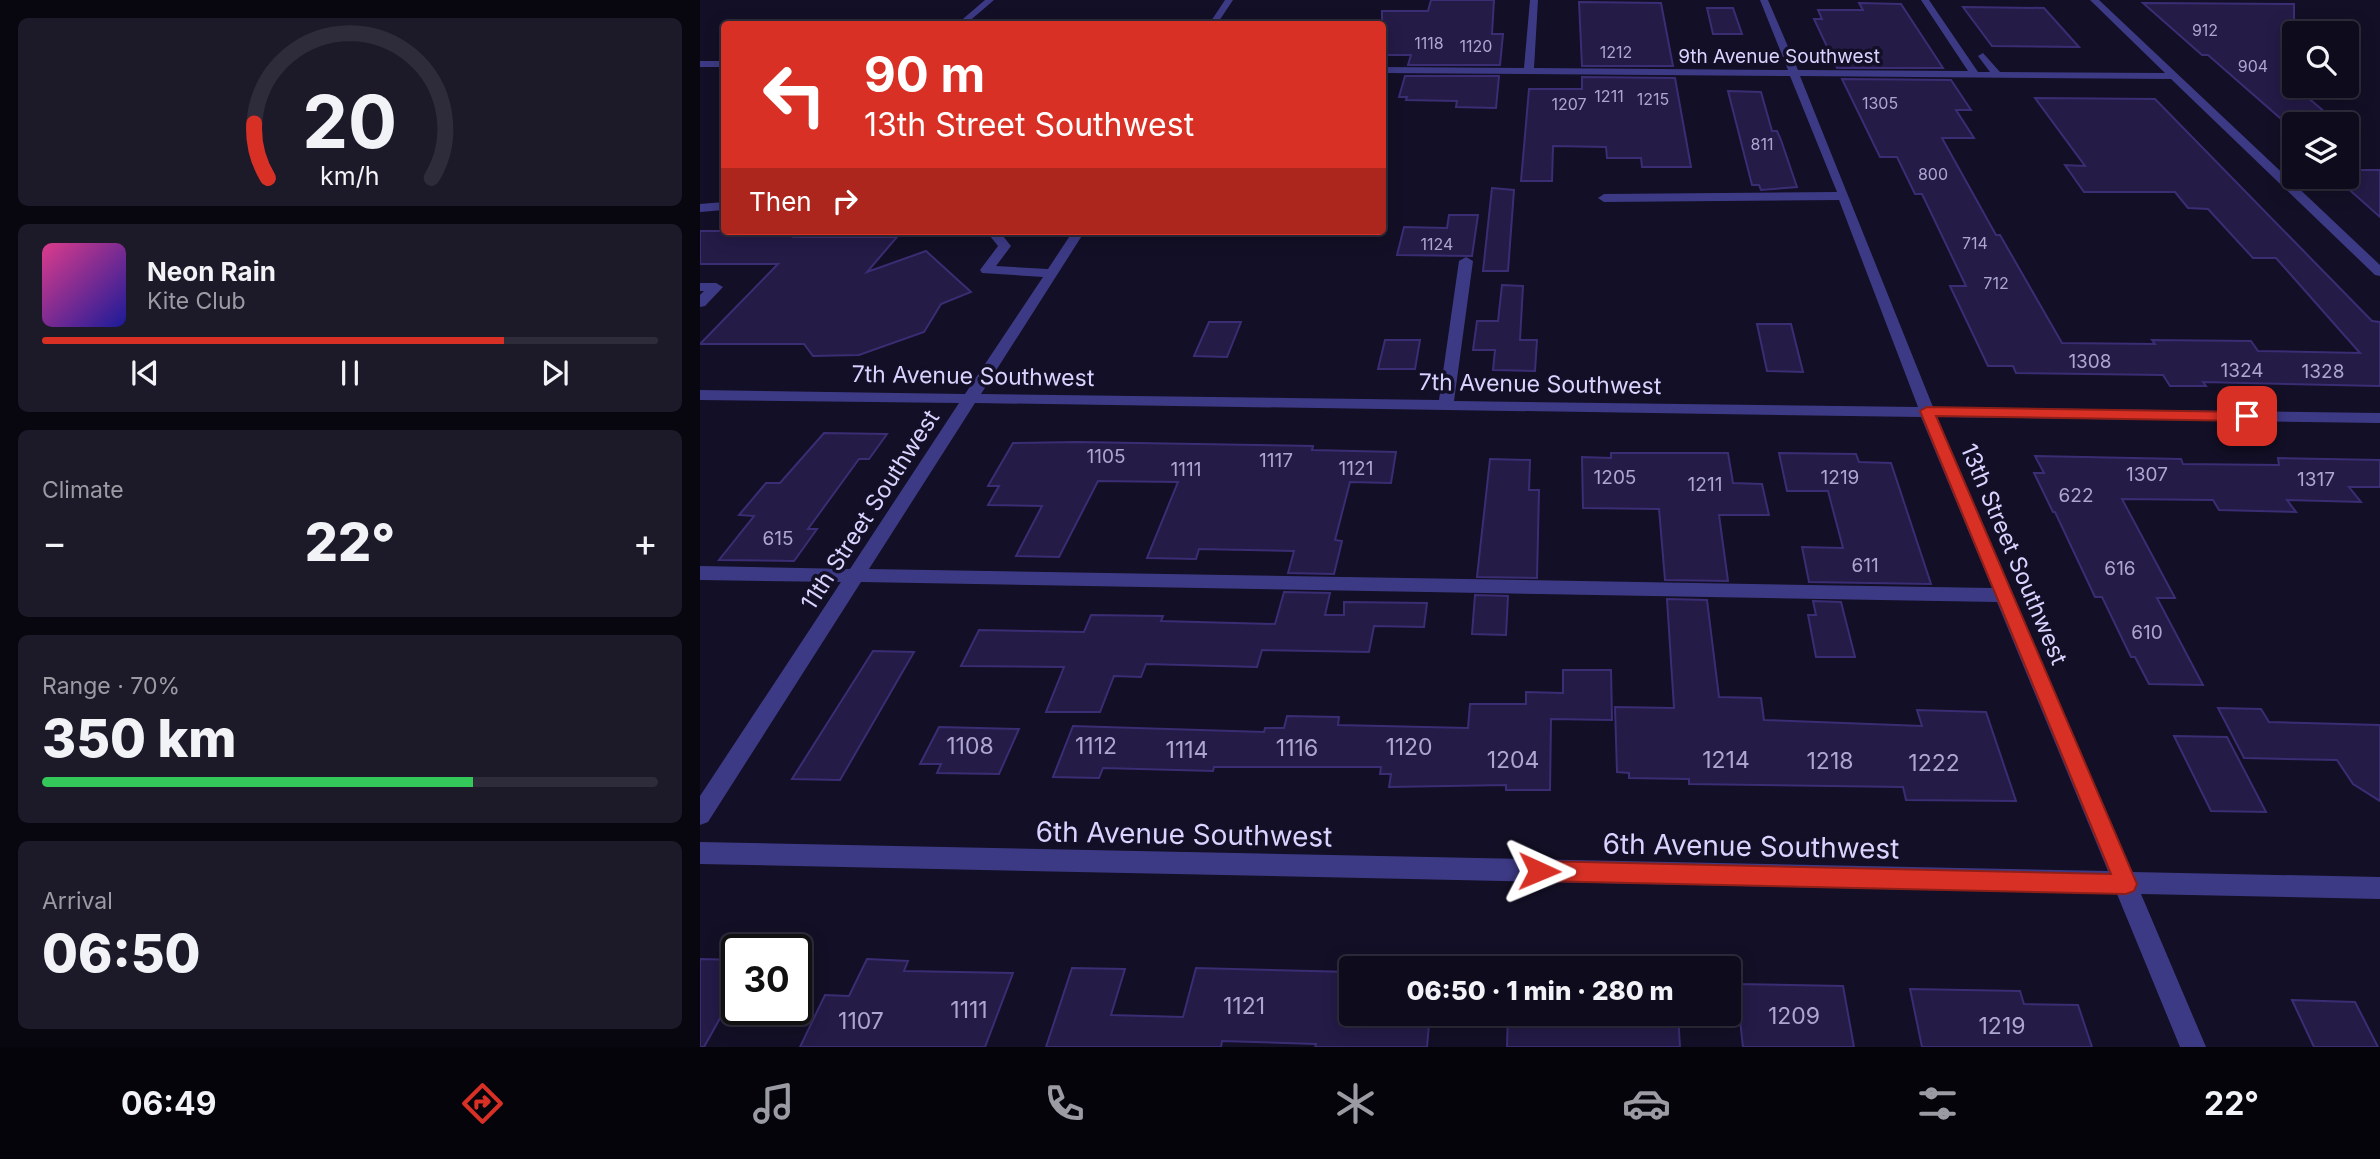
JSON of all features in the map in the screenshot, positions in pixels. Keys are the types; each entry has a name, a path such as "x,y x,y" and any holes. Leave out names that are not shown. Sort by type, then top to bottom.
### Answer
{"street":[{"path":"965,21 990,0"},
{"path":"1215,21 1229,0"},
{"path":"1529,71 1534,0"},
{"name":"13th Street Southwest","path":"1764,0 1844,196 1927,411 2193,1047"},
{"path":"1925,0 1975,75"},
{"path":"2095,0 2380,272"},
{"path":"1983,56 1997,75"},
{"path":"700,64 721,64"},
{"name":"9th Avenue Southwest","path":"1386,70 2175,76"},
{"path":"1604,198 1844,196"},
{"path":"700,208 721,206"},
{"path":"995,235 1005,246 987,270 1052,273"},
{"name":"11th Street Southwest","path":"700,815 1076,235"},
{"path":"1446,405 1466,261"},
{"path":"700,287 716,287 700,303"},
{"name":"7th Avenue Southwest","path":"700,395 2380,418"},
{"path":"700,573 2005,595"},
{"name":"6th Avenue Southwest","path":"700,853 2380,888"}],"building":[{"path":"1431,0 1494,0 1492,34 1503,34 1500,65 1408,65 1411,55 1386,55 1386,21 1382,21 1382,11 1428,11"},
{"path":"1579,2 1661,3 1673,66 1582,66"},
{"path":"1859,3 1901,4 1943,68 1837,68 1814,19 1822,19 1818,10 1863,10"},
{"path":"2143,3 2294,4 2294,21 2282,21 2282,98 2308,98 2325,112 2282,112 2280,118 2208,55 2202,55"},
{"path":"1963,7 2044,8 2079,47 1992,46"},
{"path":"1707,8 1733,8 1742,34 1713,34"},
{"path":"1405,76 1499,76 1496,108 1456,107 1457,101 1406,100 1407,97 1399,97"},
{"path":"1582,77 1675,78 1691,167 1642,167 1641,158 1607,158 1606,147 1553,146 1552,181 1521,181 1529,89 1582,89"},
{"path":"1842,79 1951,80 1971,110 1956,110 1974,138 1942,138 1996,235 2000,235 2062,343 2251,341 2258,351 2360,353 2276,258 2253,258 2208,209 2188,208 2175,192 2084,192 2065,165 2085,166 2035,98 2155,99 2372,321 2380,322 2380,386 2203,382 2206,386 2170,386 2163,375 2016,373 2013,366 1988,366 1950,286 1966,286 1922,194 1915,194 1897,157 1880,157"},
{"path":"1728,91 1761,92 1772,131 1777,131 1797,187 1761,190 1759,185 1752,185"},
{"path":"2359,170 2380,170 2380,217 2348,189 2359,189"},
{"path":"1492,188 1514,190 1508,271 1483,271"},
{"path":"1449,215 1478,215 1472,256 1397,255 1404,227 1447,228"},
{"path":"700,231 721,231 721,235 897,237 867,272 926,251 971,292 941,304 924,332 859,355 813,356 804,344 700,344 778,264 700,264"},
{"path":"1502,285 1523,286 1520,340 1537,340 1535,371 1493,370 1495,350 1473,350 1477,321 1498,321"},
{"path":"1209,322 1241,322 1227,357 1194,356"},
{"path":"1757,324 1791,324 1803,372 1767,371"},
{"path":"1385,340 1420,340 1415,369 1378,369"},
{"path":"824,433 887,434 869,459 859,459 808,529 817,529 794,561 719,560 754,516 739,515 766,483 780,483"},
{"path":"1013,443 1313,446 1312,450 1396,452 1391,483 1350,482 1335,540 1342,541 1334,574 1288,573 1294,551 1199,549 1196,559 1147,558 1178,482 1098,481 1059,557 1016,556 1042,506 988,505 999,486 988,486"},
{"path":"1611,453 1728,453 1733,483 1762,484 1769,515 1719,515 1728,581 1665,580 1659,509 1583,508 1582,457 1611,458"},
{"path":"1779,453 1856,454 1859,462 1891,463 1931,584 1809,582 1802,547 1843,548 1828,491 1787,491"},
{"path":"2035,456 2181,459 2183,464 2279,465 2278,458 2380,460 2380,487 2349,487 2361,502 2287,500 2296,512 2219,510 2213,500 2122,499 2175,598 2157,598 2203,685 2149,684 2135,657 2131,657 2102,597 2095,597 2034,473 2044,473"},
{"path":"1490,459 1530,460 1529,490 1539,490 1537,578 1477,577"},
{"path":"1284,592 1330,593 1325,615 1344,615 1344,602 1427,603 1424,627 1374,626 1369,652 1262,650 1257,667 1146,664 1141,677 1114,676 1100,712 1046,712 1064,667 961,666 979,630 1084,632 1091,615 1163,616 1161,621 1275,624"},
{"path":"1475,595 1508,596 1506,635 1472,634"},
{"path":"1667,599 1707,600 1719,697 1761,698 1764,720 1922,726 1917,710 1986,712 2016,801 1906,800 1903,787 1689,784 1689,779 1629,778 1629,773 1617,772 1615,707 1674,708"},
{"path":"1813,601 1841,602 1855,657 1816,657 1808,615 1816,615"},
{"path":"873,651 914,652 840,780 792,779"},
{"path":"1563,670 1611,670 1612,720 1551,719 1550,790 1506,790 1506,785 1389,787 1391,774 1380,774 1381,767 1214,767 1213,771 1103,768 1099,778 1053,777 1073,726 1264,732 1265,728 1284,728 1287,716 1339,717 1338,725 1468,728 1470,704 1526,704 1526,692 1563,693"},
{"path":"2218,708 2261,709 2269,722 2380,725 2380,801 2353,784 2337,760 2244,758"},
{"path":"939,727 1019,729 999,774 937,773 941,764 920,764"},
{"path":"2174,736 2227,737 2266,812 2211,811"},
{"path":"700,959 721,960 721,1017 704,1047 700,1047"},
{"path":"867,959 908,961 904,971 1013,973 985,1047 800,1047 825,995 849,996"},
{"path":"1072,968 1125,969 1111,1015 1183,1017 1196,968 1339,972 1339,1026 1429,1026 1427,1047 1315,1047 1316,1044 1222,1041 1221,1047 1046,1047"},
{"path":"1741,984 1843,986 1854,1047 1743,1047"},
{"path":"1910,989 2020,991 2024,1004 2078,1005 2092,1047 1922,1047"},
{"path":"2292,1000 2355,1002 2378,1047 2314,1047"},
{"path":"1508,1026 1679,1026 1680,1047 1507,1047"}],"route":[{"path":"1539,871 2126,884 1927,411 2247,416"}]}
